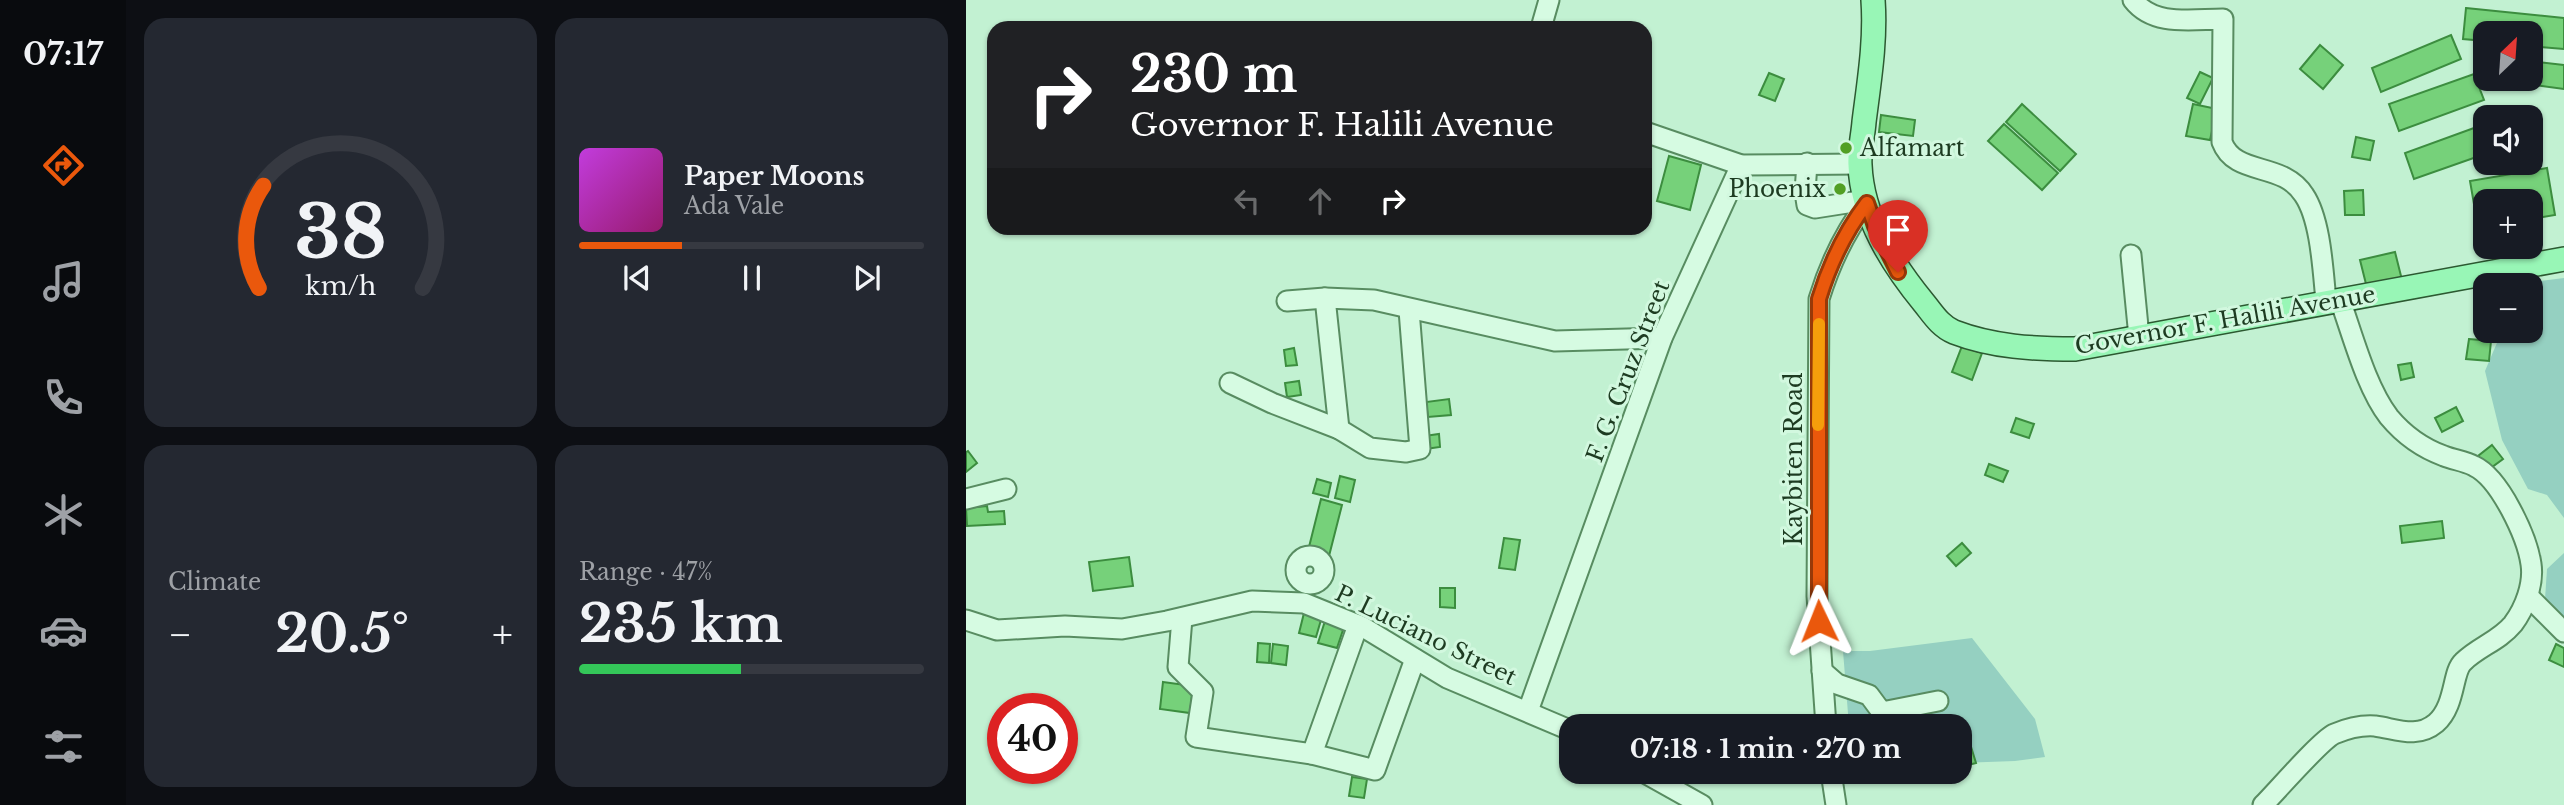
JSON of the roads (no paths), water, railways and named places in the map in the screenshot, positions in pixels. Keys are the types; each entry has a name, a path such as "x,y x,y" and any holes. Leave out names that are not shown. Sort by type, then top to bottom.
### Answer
{"main road":[{"name":"Governor F. Halili Avenue","path":"1873,0 1875,25 1860,164 1866,201 1898,272 1941,323 1953,331 2003,345 2033,349 2075,349 2564,259"}],"street":[{"path":"1543,21 1549,0"},
{"path":"2133,0 2143,12 2156,18 2223,19 2222,142 2226,154 2240,164 2280,174 2305,195 2333,301 2388,416 2415,443 2443,456 2476,466 2491,479 2524,539 2531,566 2528,596 2514,623 2497,640 2460,664 2446,713 2433,726 2411,733 2373,726 2350,729 2331,736 2263,805"},
{"path":"1652,134 1741,165 1860,164"},
{"path":"1807,163 1807,205 1815,208 1866,201"},
{"name":"F. G. Cruz Street","path":"1528,711 1662,338 1741,165"},
{"name":"Kaybiten Road","path":"1825,714 1817,596 1819,299 1831,261 1866,201"},
{"path":"2131,255 2139,337"},
{"path":"1287,301 1325,298 1374,300 1555,341 1662,338"},
{"path":"1325,298 1339,429"},
{"path":"1230,383 1272,404 1339,429 1370,448 1406,452 1420,449 1409,310"},
{"path":"966,499 1006,489"},
{"name":"P. Luciano Street","path":"966,620 997,630 1065,626 1122,629 1252,601 1305,594 1447,678 1559,725"},
{"path":"2528,596 2564,632"},
{"path":"1182,618 1178,667 1184,676 1203,692 1196,737 1311,754 1375,770 1415,659"},
{"path":"1311,754 1358,625"},
{"path":"1822,671 1837,684 1869,695 1883,714"},
{"path":"1901,714 1938,701"},
{"path":"1659,784 1680,800 1702,805"},
{"path":"1833,784 1836,805"}],"place":[{"name":"Alfamart","path":"1846,148"},
{"name":"Phoenix","path":"1840,189"}]}
